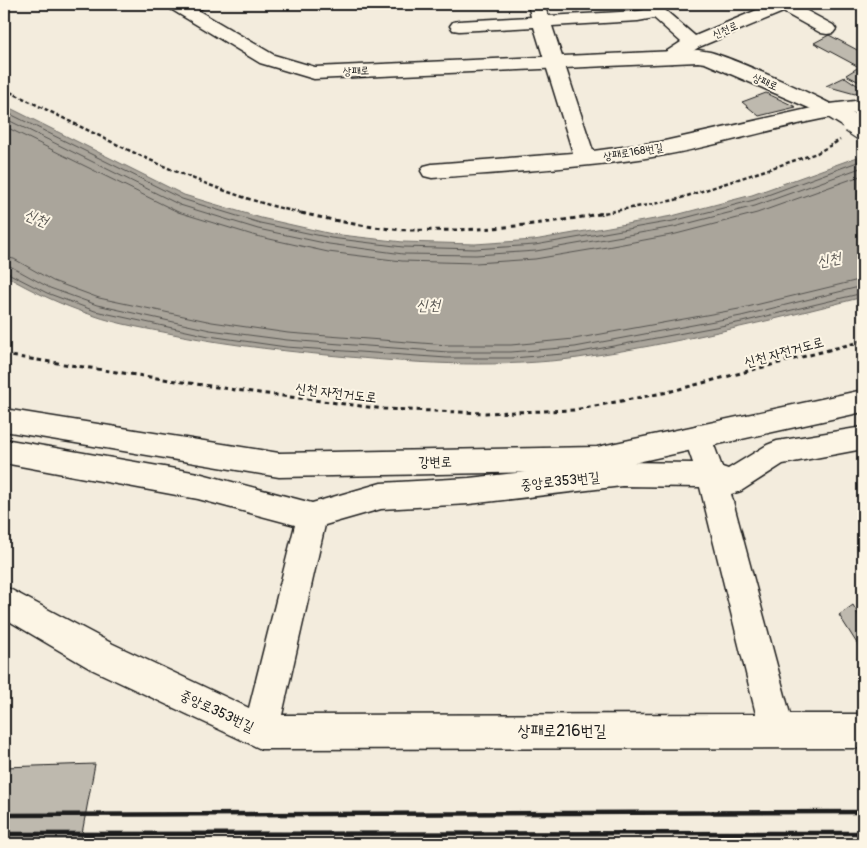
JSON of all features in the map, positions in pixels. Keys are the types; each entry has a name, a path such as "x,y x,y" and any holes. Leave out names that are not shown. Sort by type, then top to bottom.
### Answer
{"street":[{"path":"536,4 585,159"},
{"path":"784,4 827,29"},
{"name":"신천로","path":"671,57 693,43 784,4"},
{"name":"상패로","path":"185,6 267,59 314,73 698,56 710,58 830,110"},
{"path":"459,26 638,16 653,8 693,43"},
{"name":"상패로168번길","path":"432,171 585,159 660,148 830,110 860,117"},
{"name":"강변로","path":"4,420 279,465 597,458 863,401"},
{"path":"698,437 711,475 777,730"},
{"path":"711,475 731,482 776,453 863,438"},
{"path":"4,451 198,486 312,516"},
{"name":"중앙로353번길","path":"4,601 102,656 262,732 312,516 380,496 469,491 622,474 711,475"},
{"name":"상패로216번길","path":"262,732 863,731"}],"path":[{"name":"신천 자전거도로","path":"4,355 227,389 384,409 485,413 574,410 710,382 863,341"}],"water":[{"name":"신천","path":"4,105 184,195 261,218 332,234 403,242 475,244 534,240 672,216 752,195 863,155 863,297 757,323 650,346 578,358 521,363 435,363 306,353 221,342 124,324 69,307 4,275"}],"building":[{"path":"829,35 863,53 863,65 859,67 814,43"},
{"path":"863,65 863,84 846,75 859,67"},
{"path":"845,77 863,89 855,94 826,86"},
{"path":"766,93 796,107 759,116 742,102"},
{"path":"853,605 863,623 863,653 839,615"},
{"path":"95,764 80,844 4,844 4,767"}],"railway":[{"path":"4,815 863,812"},
{"path":"4,834 863,833"}]}
